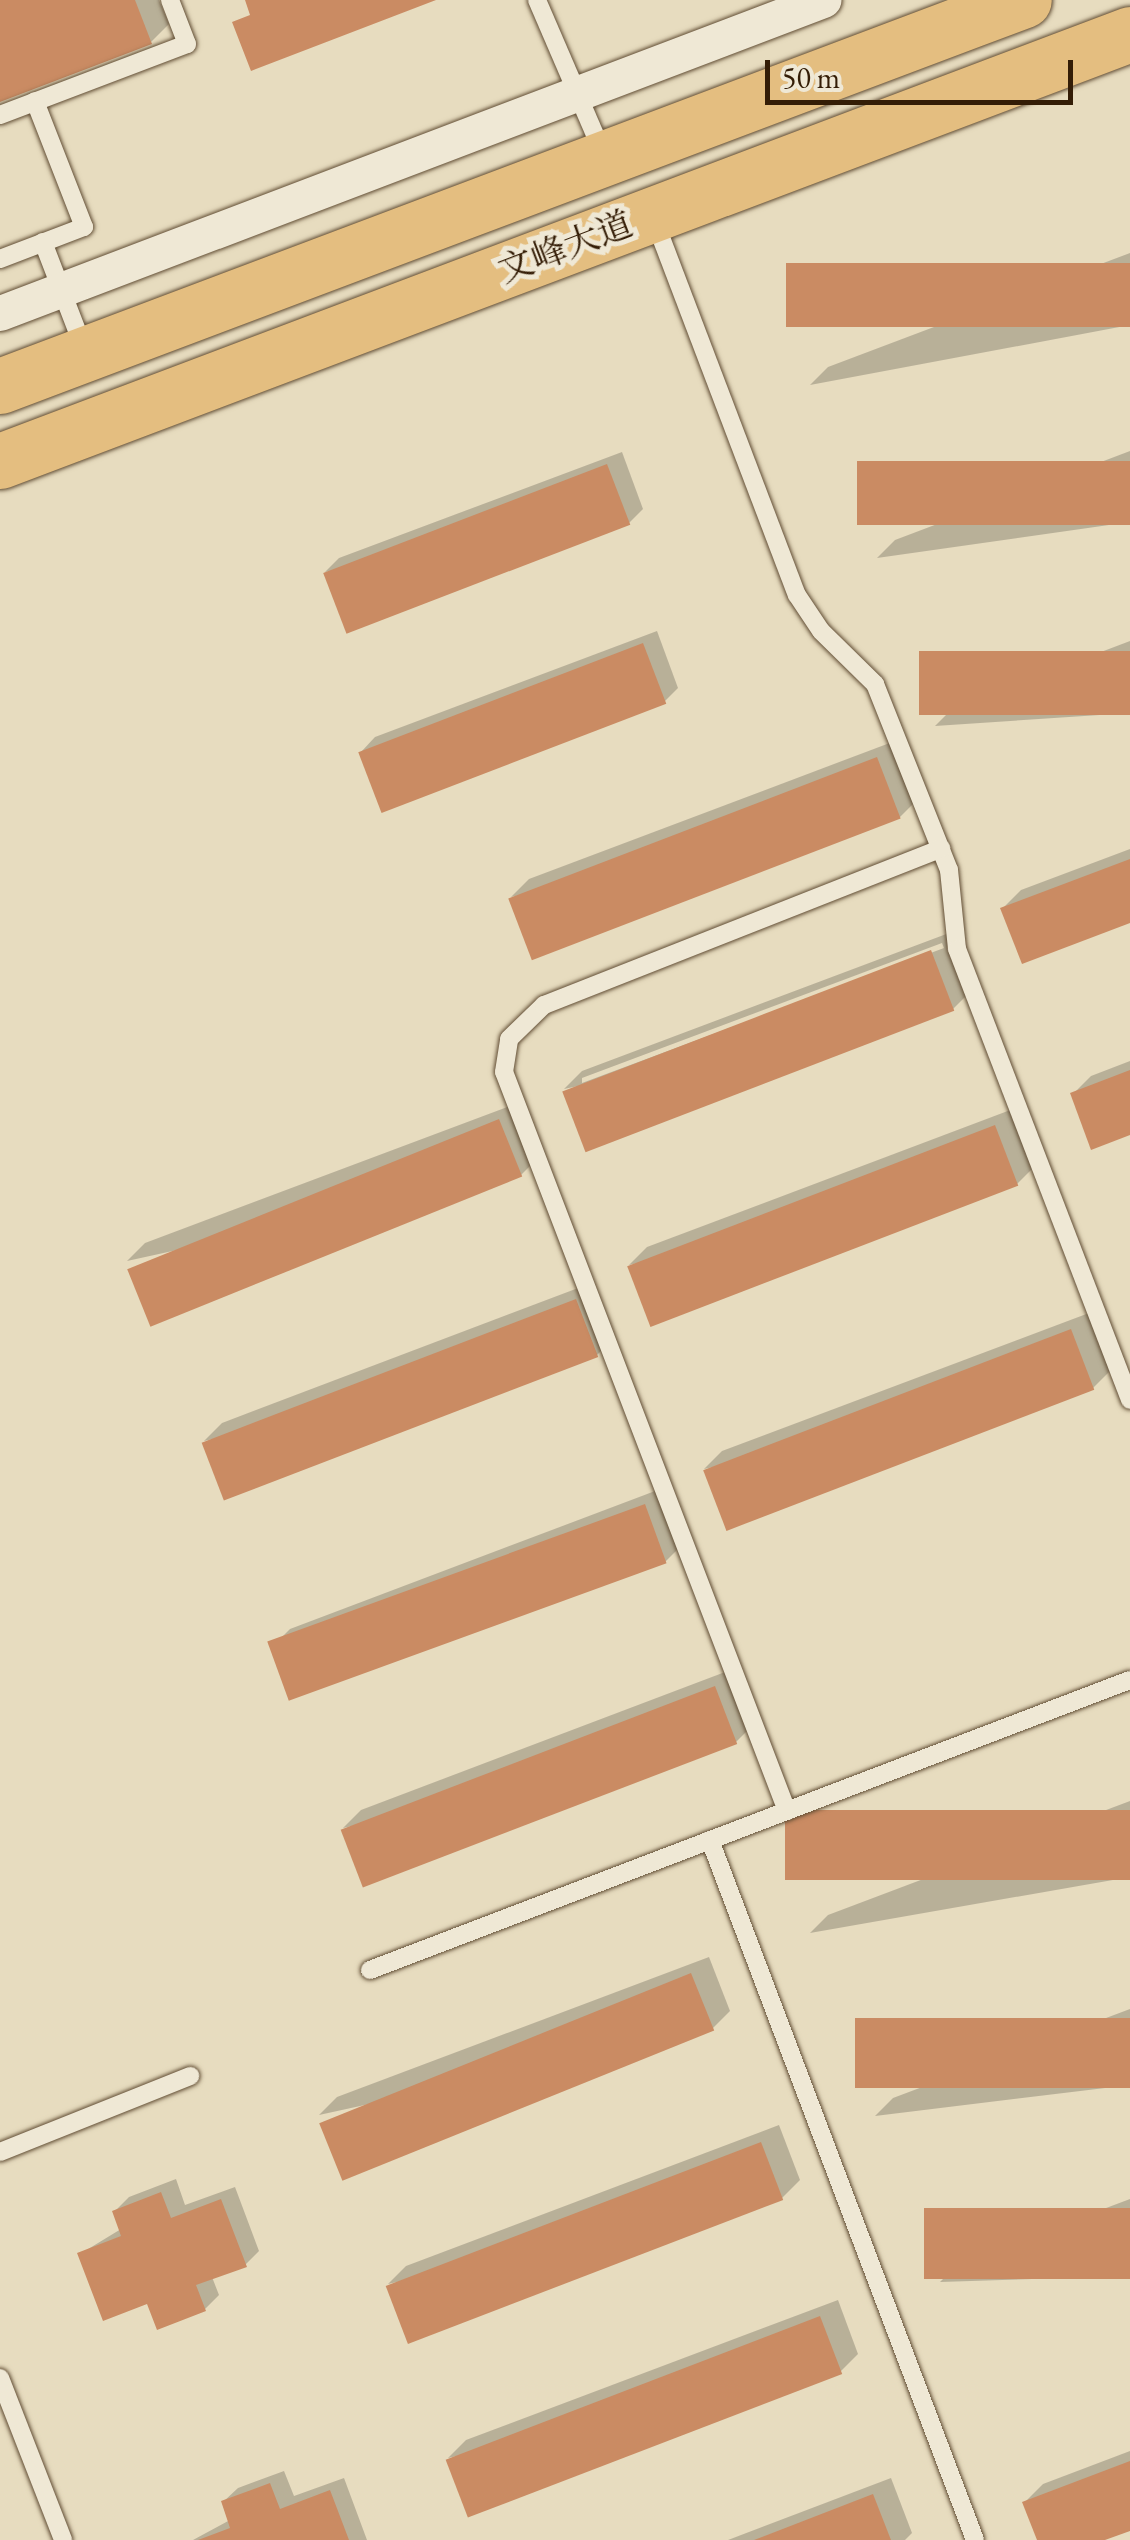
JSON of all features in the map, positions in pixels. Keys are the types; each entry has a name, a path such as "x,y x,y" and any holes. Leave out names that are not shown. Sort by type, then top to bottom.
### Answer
{"main road":[{"name":"文峰大道","path":"0,386 1024,0"},
{"name":"文峰大道","path":"0,461 1130,34"}],"street":[{"path":"0,313 823,0"}],"lane":[{"path":"0,115 187,44 170,0"},
{"path":"537,0 605,158"},
{"path":"0,259 84,227 36,101"},
{"path":"652,214 798,596 820,631 875,684 941,850 957,949 1130,1400"},
{"path":"44,242 86,354"},
{"path":"787,1811 504,1072 509,1039 544,1005 941,850"},
{"path":"370,1970 1130,1680"},
{"path":"710,1840 976,2540"},
{"path":"0,2152 190,2076"},
{"path":"0,2378 63,2540"}],"building":[{"path":"0,0 135,0 152,44 0,102"},
{"path":"245,0 436,0 251,71 232,22 250,15"},
{"path":"786,263 1130,263 1130,327 786,327"},
{"path":"857,461 1130,461 1130,525 857,525"},
{"path":"607,464 630,525 346,634 323,573"},
{"path":"643,643 666,704 382,813 358,752"},
{"path":"919,651 1130,651 1130,715 919,715"},
{"path":"877,757 901,819 532,960 508,899"},
{"path":"1130,859 1130,923 1022,964 1000,908"},
{"path":"931,950 954,1011 586,1152 562,1092"},
{"path":"1130,1070 1130,1135 1091,1150 1070,1093"},
{"path":"499,1119 522,1176 150,1327 127,1269"},
{"path":"995,1125 1018,1186 650,1327 627,1266"},
{"path":"576,1299 598,1357 224,1501 202,1443"},
{"path":"1071,1329 1094,1390 726,1531 703,1470"},
{"path":"645,1504 667,1563 289,1701 267,1641"},
{"path":"715,1686 737,1744 363,1888 341,1830"},
{"path":"785,1810 1130,1810 1130,1880 785,1880"},
{"path":"691,1973 714,2030 342,2181 319,2123"},
{"path":"855,2018 1130,2018 1130,2088 855,2088"},
{"path":"761,2142 783,2200 408,2344 386,2286"},
{"path":"161,2192 171,2218 221,2199 247,2267 196,2285 206,2311 157,2330 147,2304 103,2321 77,2253 121,2236 112,2211"},
{"path":"924,2208 1130,2208 1130,2279 924,2279"},
{"path":"820,2316 842,2374 468,2518 446,2460"},
{"path":"1130,2461 1130,2531 1105,2540 1037,2540 1022,2502"},
{"path":"270,2483 280,2509 330,2490 349,2540 198,2540 230,2528 221,2501"},
{"path":"873,2494 891,2540 754,2540"}]}
